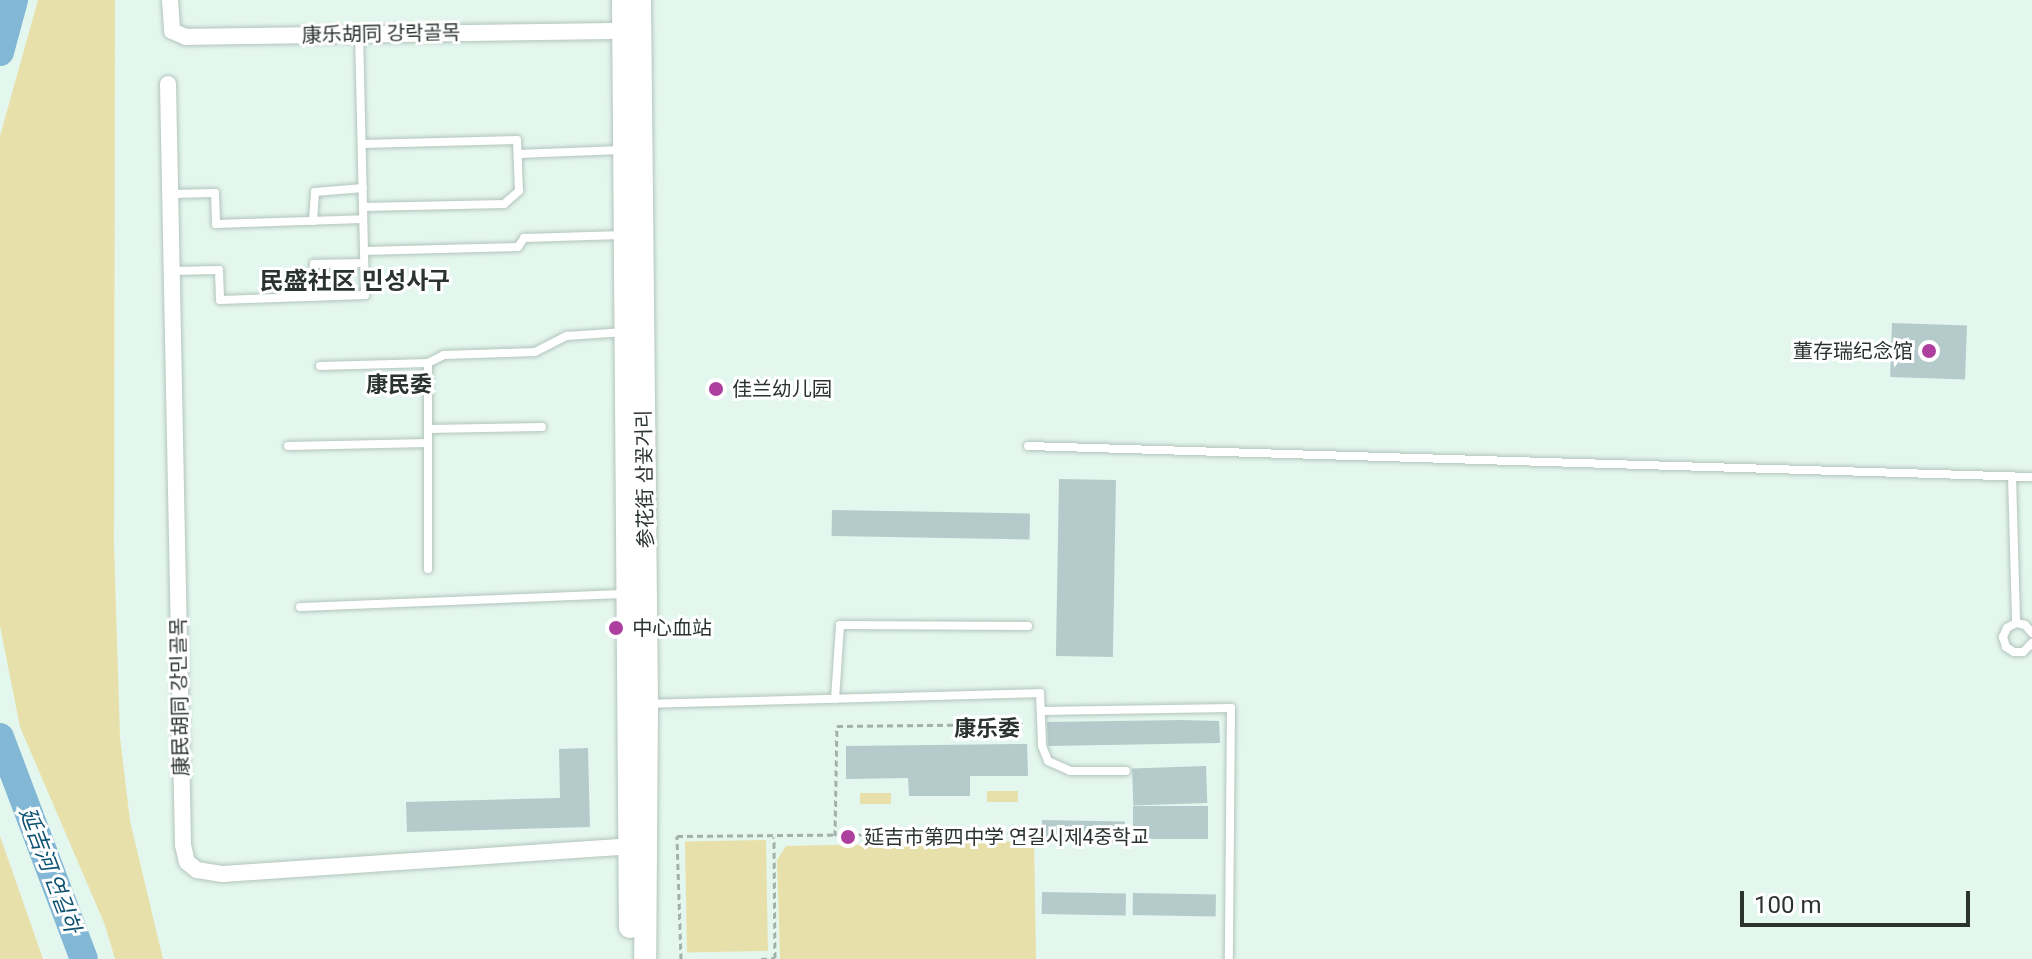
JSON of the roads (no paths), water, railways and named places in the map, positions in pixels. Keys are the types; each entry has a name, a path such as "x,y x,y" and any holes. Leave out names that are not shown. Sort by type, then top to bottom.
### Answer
{"main road":[{"name":"参花街 삼꽃거리","path":"623,0 630,959"},
{"name":"参花街 삼꽃거리","path":"640,0 647,704 645,959"}],"street":[{"name":"康乐胡同 강락골목","path":"170,0 171,24 179,36 623,31"},
{"name":"康民胡同 강민골목","path":"168,84 183,845 187,862 197,870 223,874 630,846"}],"lane":[{"path":"172,271 219,270 220,300 365,295 359,35"},
{"path":"362,144 517,140 519,191 504,204 363,207"},
{"path":"518,154 625,150"},
{"path":"313,221 315,192 363,188"},
{"path":"170,194 215,193 216,224 363,219"},
{"path":"364,251 518,247 524,238 626,235"},
{"path":"315,297 314,264 364,263"},
{"path":"320,366 428,363 444,355 535,352 567,336 627,332"},
{"path":"428,363 428,569"},
{"path":"428,429 542,427"},
{"path":"288,446 428,443"},
{"path":"1028,446 2032,477"},
{"path":"2012,476 2016,623"},
{"path":"300,607 629,594"},
{"path":"2032,633 2025,625 2016,623 2004,632 2006,647 2019,653 2032,643"},
{"path":"835,699 840,625 1028,626"},
{"path":"647,704 1040,693 1042,746 1048,761 1070,771 1126,771"},
{"path":"1041,711 1231,708 1229,959"}],"waterway":[{"name":"延吉河 연길하","path":"0,52 14,0"},
{"name":"延吉河 연길하","path":"0,737 84,959"}],"place":[{"name":"董存瑞纪念馆","path":"1929,351"},
{"name":"佳兰幼儿园","path":"716,389"},
{"name":"中心血站","path":"616,628"},
{"name":"延吉市第四中学 연길시제4중학교","path":"848,837"}],"district":[{"name":"民盛社区 민성사구","path":"355,282"},
{"name":"康民委","path":"399,385"},
{"name":"康乐委","path":"987,729"}]}
